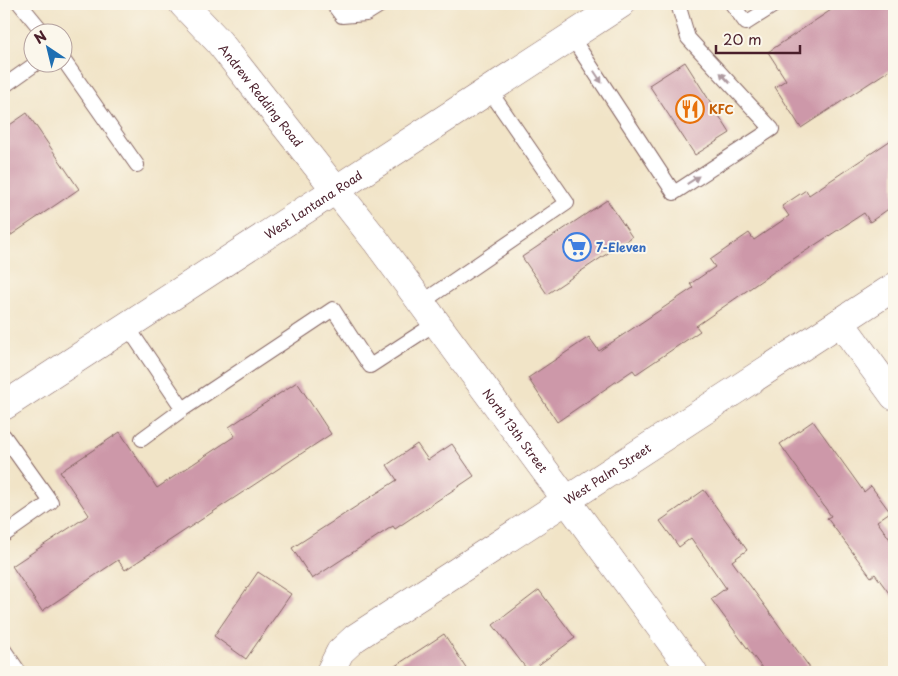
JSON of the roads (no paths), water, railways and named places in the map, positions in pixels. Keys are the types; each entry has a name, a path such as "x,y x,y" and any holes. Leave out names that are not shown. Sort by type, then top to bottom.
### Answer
{"street":[{"name":"Andrew Redding Road","path":"183,4 218,42 336,190"},
{"name":"West Lantana Road","path":"4,406 621,4"},
{"name":"North 13th Street","path":"336,190 376,240 693,672"},
{"name":"West Palm Street","path":"330,671 340,652 355,638 894,287"},
{"path":"840,322 894,396"}],"lane":[{"path":"20,4 35,22"},
{"path":"333,4 342,16 366,14 382,4"},
{"path":"571,36 674,193 772,129 688,38 678,4"},
{"path":"732,4 746,23 776,4"},
{"path":"4,86 24,72"},
{"path":"72,72 137,166"},
{"path":"142,439 182,409 333,309 370,366 429,313 566,203 489,90"},
{"path":"127,326 182,409"},
{"path":"4,436 50,502 4,536"},
{"path":"4,650 19,672"}],"place":[{"name":"KFC","path":"690,109"},
{"name":"7-Eleven","path":"577,247"}]}
